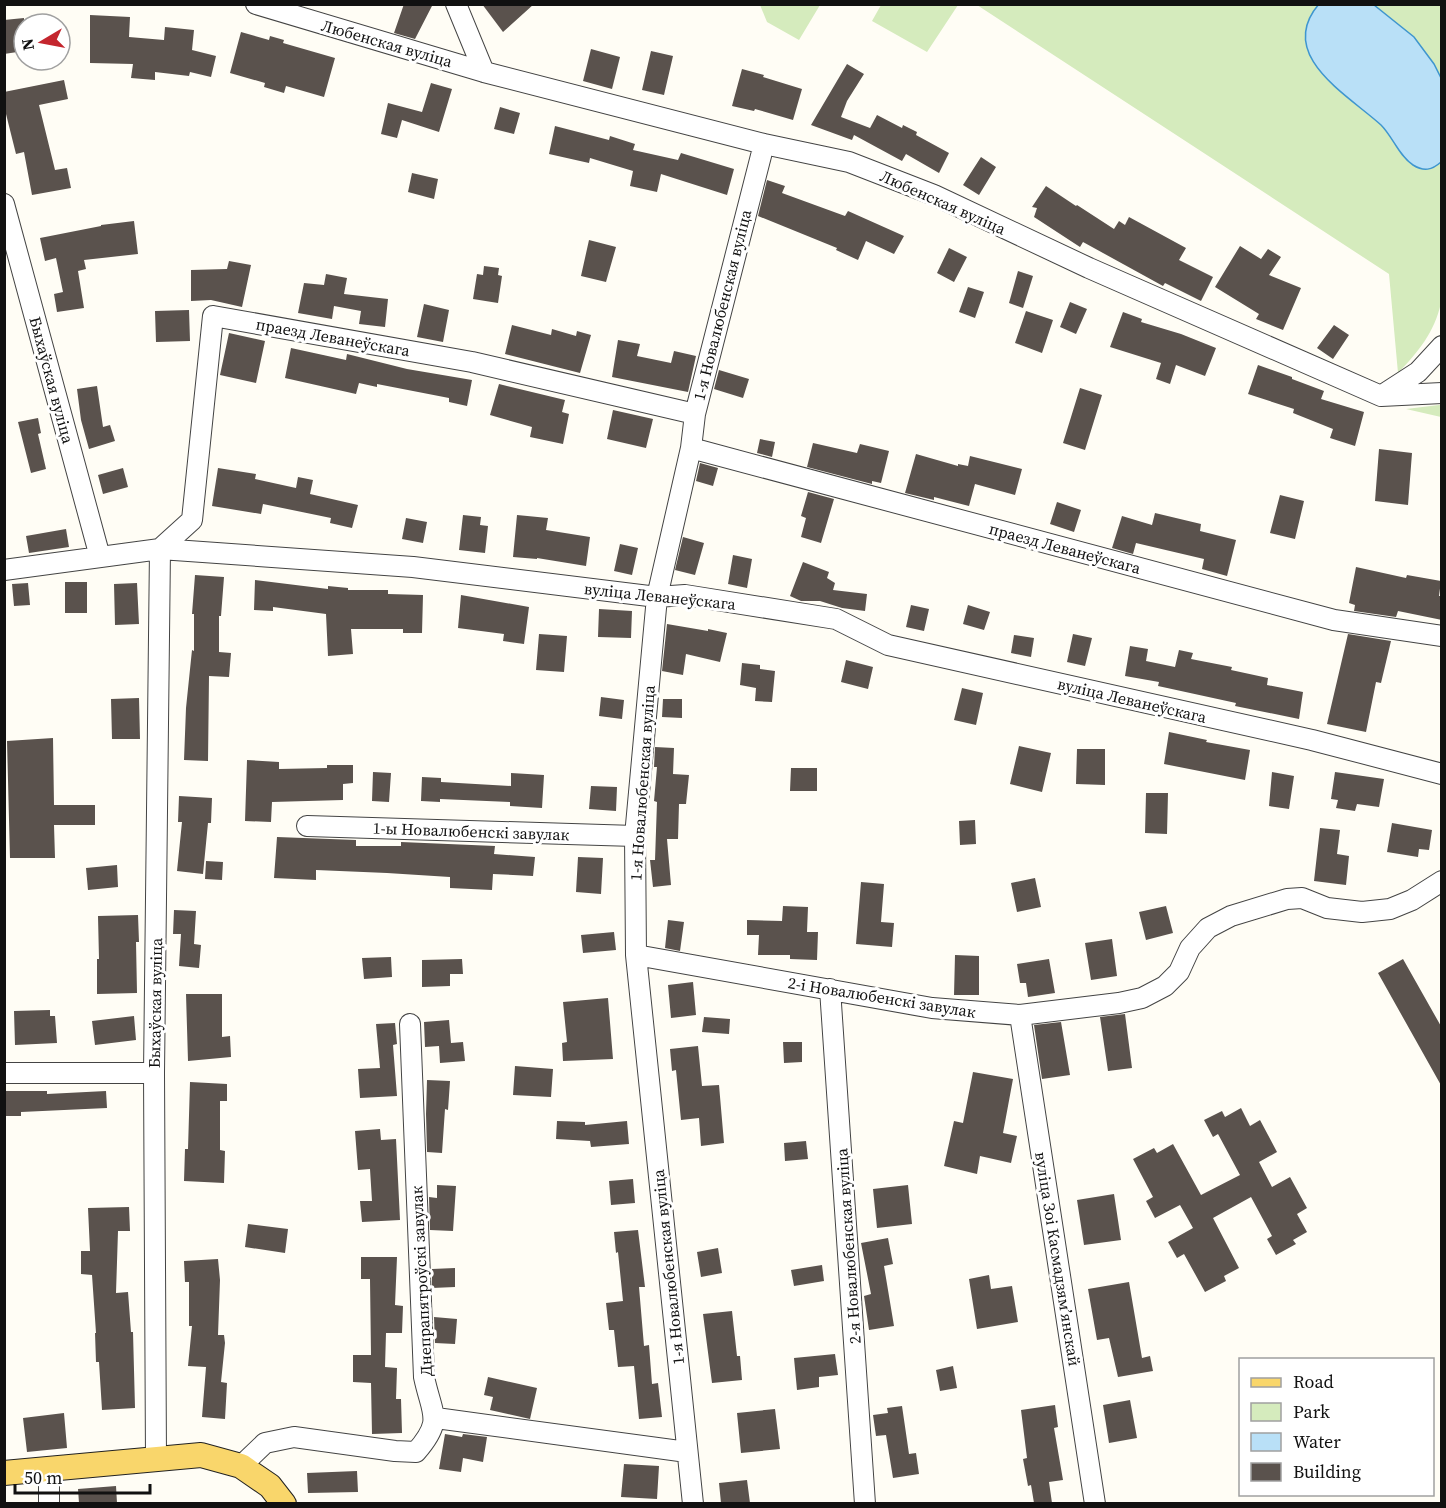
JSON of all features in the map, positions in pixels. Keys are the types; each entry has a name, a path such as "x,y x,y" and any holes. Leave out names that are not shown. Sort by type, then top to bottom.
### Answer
{"main road":[{"path":"4,1473 201,1455 241,1467 270,1486 284,1503"}],"street":[{"name":"Любенская вуліца","path":"256,4 484,72 764,144 849,162 934,195 1089,268 1381,396 1442,393"},
{"name":"Любенская вуліца","path":"456,4 484,72"},
{"name":"1-я Новалюбенская вуліца","path":"693,1503 636,955 635,836 657,597 691,448 694,414 764,144"},
{"name":"Быхаўская вуліца","path":"4,204 100,557"},
{"name":"праезд Леванеўскага","path":"160,549 192,520 213,316 472,362 694,414"},
{"path":"1381,396 1418,372 1442,346"},
{"name":"праезд Леванеўскага","path":"691,448 1335,620 1442,636"},
{"name":"Быхаўская вуліца","path":"156,1458 154,1072 160,549"},
{"name":"вуліца Леванеўскага","path":"4,570 160,549 412,567 657,597 685,595 836,619 888,645 1300,738 1442,774"},
{"name":"1-ы Новалюбенскі завулак","path":"307,826 635,836"},
{"name":"2-і Новалюбенскі завулак","path":"636,955 932,1008 1020,1015 1142,998 1165,986 1179,972 1190,948 1208,928 1231,916 1287,899 1302,898 1327,908 1362,912 1390,909 1412,900 1442,881"},
{"name":"2-я Новалюбенская вуліца","path":"830,989 865,1503"},
{"name":"вуліца Зоі Касмадзямʼянскай","path":"1020,1015 1095,1503"},
{"name":"Днепрапятроўскі завулак","path":"410,1024 424,1377 435,1418"},
{"path":"4,1072 154,1072"},
{"path":"241,1467 265,1443 294,1437 416,1452 430,1436 435,1418 687,1452"},
{"path":"49,1468 49,1503"}],"green space":[{"path":"760,5 820,5 799,40 767,22"},
{"path":"881,5 958,5 927,52 872,21"},
{"path":"977,5 1441,5 1441,303 1430,333 1419,349 1398,373 1389,274"},
{"path":"1439,405 1441,405 1441,417 1406,409"}],"water":[{"path":"1319,4 1374,5 1414,37 1434,64 1441,78 1441,162 1438,165 1424,169 1408,161 1381,125 1335,87 1321,72 1311,57 1305,40 1308,23"}],"building":[{"path":"404,4 433,4 415,39 394,33"},
{"path":"482,4 534,4 503,32"},
{"path":"90,15 130,17 129,37 164,40 165,27 194,30 192,50 216,56 211,77 190,72 189,76 155,72 155,80 131,78 133,64 90,63"},
{"path":"12,19 12,53 4,54 4,20"},
{"path":"241,32 269,40 270,36 284,40 283,43 335,58 324,97 286,86 284,93 264,87 265,83 230,73"},
{"path":"591,49 620,57 612,89 583,81"},
{"path":"651,51 673,56 664,95 642,90"},
{"path":"847,64 864,74 847,101 841,117 870,128 877,115 902,128 903,125 917,132 916,135 949,153 939,173 906,154 902,161 854,135 852,140 811,125"},
{"path":"742,69 802,89 793,120 755,109 754,111 732,106"},
{"path":"64,80 68,99 39,105 55,170 67,168 71,188 32,195 24,152 16,154 4,106 4,92"},
{"path":"431,83 452,89 439,132 402,120 397,138 381,134 388,103 422,112"},
{"path":"500,107 520,113 514,134 494,129"},
{"path":"555,126 609,140 610,136 635,144 633,150 678,160 681,153 734,169 727,195 661,174 657,192 630,186 633,171 590,158 589,163 549,154"},
{"path":"981,157 996,167 979,195 963,185"},
{"path":"412,173 438,179 434,199 408,192"},
{"path":"767,180 785,186 782,193 845,216 848,211 904,236 894,254 866,241 858,260 836,250 837,248 758,216"},
{"path":"1046,186 1114,229 1119,221 1125,225 1129,217 1186,248 1179,260 1213,277 1201,301 1165,283 1163,286 1083,242 1080,247 1034,217 1037,208 1032,207"},
{"path":"134,221 138,254 84,260 86,269 78,271 84,308 57,312 54,294 63,292 56,258 45,261 40,238 101,225"},
{"path":"589,240 616,247 606,282 581,276"},
{"path":"1240,246 1261,259 1268,249 1281,257 1269,275 1301,288 1283,330 1256,319 1259,314 1215,287"},
{"path":"949,248 967,257 954,282 937,273"},
{"path":"229,261 251,265 242,307 211,300 191,301 191,270 227,269"},
{"path":"484,266 499,268 498,275 502,276 498,303 473,299 477,274 483,275"},
{"path":"1018,271 1033,276 1023,308 1009,303"},
{"path":"326,274 347,278 344,294 388,299 385,327 359,324 361,311 334,306 332,319 298,313 304,283 324,285"},
{"path":"968,287 984,292 975,318 959,312"},
{"path":"1070,302 1087,309 1076,334 1060,327"},
{"path":"424,304 449,310 443,342 417,337"},
{"path":"189,310 190,341 156,342 155,311"},
{"path":"1026,311 1053,320 1042,353 1015,343"},
{"path":"1123,312 1142,319 1141,322 1216,348 1205,376 1176,365 1170,384 1156,379 1161,363 1110,347"},
{"path":"512,325 551,335 552,329 576,336 577,331 591,335 580,373 505,354"},
{"path":"1334,325 1349,335 1333,359 1317,348"},
{"path":"229,333 265,341 256,383 220,375"},
{"path":"618,340 640,344 637,356 671,363 674,351 696,356 688,392 612,377"},
{"path":"291,348 346,360 347,354 407,369 472,380 467,406 449,402 449,398 377,384 377,387 359,383 356,394 285,378"},
{"path":"1258,365 1324,391 1321,399 1364,412 1355,446 1330,438 1333,429 1293,413 1294,409 1248,394"},
{"path":"719,370 749,379 743,398 714,389"},
{"path":"499,384 565,400 562,412 569,414 563,444 530,437 532,427 490,415"},
{"path":"97,386 103,427 110,425 115,441 89,449 81,420 77,389"},
{"path":"1080,388 1102,395 1085,450 1063,443"},
{"path":"613,410 653,419 646,448 607,439"},
{"path":"38,418 41,433 38,434 46,469 31,473 18,422"},
{"path":"760,439 775,442 772,457 757,453"},
{"path":"813,443 857,453 860,444 889,451 881,483 872,481 872,484 807,467"},
{"path":"1379,449 1412,453 1408,505 1375,501"},
{"path":"916,454 958,466 958,464 968,466 970,456 1022,469 1015,495 975,484 969,506 934,497 934,500 905,493"},
{"path":"700,463 718,468 713,486 696,481"},
{"path":"123,468 128,487 103,494 98,475"},
{"path":"218,468 256,474 255,479 296,488 298,477 313,480 310,494 358,505 352,528 330,523 331,518 263,504 261,514 212,506"},
{"path":"808,492 834,499 821,543 801,537 806,518 801,516"},
{"path":"1280,495 1304,501 1295,539 1270,533"},
{"path":"1057,502 1081,510 1074,532 1050,524"},
{"path":"1155,513 1201,524 1200,531 1236,540 1227,576 1202,569 1204,559 1136,543 1133,554 1112,548 1122,516 1152,525"},
{"path":"463,515 481,517 480,525 488,526 485,553 459,550"},
{"path":"517,515 548,518 546,530 590,537 586,566 537,558 513,557"},
{"path":"406,518 427,522 423,543 402,539"},
{"path":"66,529 69,547 29,553 26,536"},
{"path":"683,537 704,543 695,575 675,570"},
{"path":"620,544 638,548 632,575 614,571"},
{"path":"733,555 752,559 747,588 728,584"},
{"path":"803,562 829,572 827,578 835,583 833,590 867,594 865,611 842,608 820,601 801,601 790,596"},
{"path":"1356,567 1406,578 1407,575 1441,581 1439,596 1442,596 1442,620 1398,611 1396,617 1354,611 1355,605 1349,603"},
{"path":"195,575 224,577 221,616 219,616 219,652 231,653 229,677 209,676 208,761 184,760 186,708 192,650 194,651 194,614 192,614"},
{"path":"255,580 328,589 328,586 348,588 348,590 388,590 388,594 423,595 422,633 403,633 403,629 351,629 353,654 328,656 326,614 273,607 273,611 254,610"},
{"path":"65,582 87,582 87,613 65,613"},
{"path":"28,583 30,605 14,606 12,584"},
{"path":"137,583 139,624 115,625 114,584"},
{"path":"461,595 529,607 524,644 503,641 504,634 458,628"},
{"path":"911,605 929,609 924,631 906,627"},
{"path":"968,605 990,612 984,630 963,624"},
{"path":"599,609 632,611 631,638 598,637"},
{"path":"667,624 727,633 720,662 686,654 683,675 662,671"},
{"path":"539,634 567,636 564,672 536,670"},
{"path":"1073,634 1092,638 1085,666 1067,662"},
{"path":"1348,634 1391,641 1381,683 1376,682 1366,732 1327,724"},
{"path":"1014,635 1034,638 1031,657 1011,653"},
{"path":"1130,646 1148,649 1146,661 1175,667 1179,650 1193,653 1191,659 1232,667 1231,670 1268,678 1267,685 1303,692 1299,719 1235,706 1236,703 1158,686 1159,682 1125,676"},
{"path":"846,660 873,667 868,689 841,682"},
{"path":"742,663 760,665 760,669 775,671 772,702 755,701 756,688 740,685"},
{"path":"962,688 983,693 976,725 954,720"},
{"path":"601,697 624,700 622,719 599,716"},
{"path":"139,698 140,739 112,739 111,699"},
{"path":"663,699 682,699 682,718 662,717"},
{"path":"1169,732 1250,750 1245,780 1164,764"},
{"path":"53,738 54,805 95,805 95,825 54,825 55,858 10,858 7,741"},
{"path":"1019,746 1051,753 1042,792 1010,784"},
{"path":"655,747 674,748 673,774 689,775 686,804 679,804 678,839 667,839 671,885 653,887 650,860 655,860 657,802 654,801 657,767 654,767"},
{"path":"1077,749 1105,749 1105,785 1076,784"},
{"path":"247,760 279,762 279,769 353,765 353,783 343,784 343,800 272,802 271,822 245,821"},
{"path":"791,768 817,768 817,791 790,791"},
{"path":"373,772 391,773 389,802 372,801"},
{"path":"1272,772 1294,776 1289,809 1269,806"},
{"path":"1335,772 1384,779 1379,807 1357,804 1355,811 1336,808 1338,800 1331,799"},
{"path":"511,773 544,775 542,808 510,806 510,802 440,799 440,802 421,801 422,777 441,778 441,782 511,786"},
{"path":"591,786 617,787 616,811 589,809"},
{"path":"1146,793 1168,793 1167,834 1145,833"},
{"path":"179,796 212,798 211,823 208,823 203,874 177,871 182,822 178,822"},
{"path":"975,820 976,844 960,845 959,821"},
{"path":"1392,823 1432,830 1429,850 1419,849 1418,857 1387,852"},
{"path":"1320,828 1340,830 1337,854 1349,856 1346,885 1314,881"},
{"path":"277,837 356,840 356,846 401,846 401,842 495,846 494,854 535,857 533,876 493,874 492,890 450,888 450,877 387,873 316,870 316,880 274,878"},
{"path":"578,857 603,858 601,894 576,892"},
{"path":"206,861 223,862 222,880 205,879"},
{"path":"117,865 118,887 88,890 86,868"},
{"path":"1035,878 1041,907 1017,912 1011,883"},
{"path":"861,882 884,884 881,922 894,923 892,947 856,944"},
{"path":"783,906 808,907 807,932 818,932 817,960 790,959 790,955 758,955 759,935 747,935 747,920 782,921"},
{"path":"1166,906 1173,933 1146,940 1139,912"},
{"path":"174,910 196,911 194,944 201,945 199,968 179,966 181,934 173,934"},
{"path":"138,915 137,993 97,994 98,916"},
{"path":"668,920 684,922 680,951 665,948"},
{"path":"614,932 616,950 583,953 581,935"},
{"path":"1112,939 1117,976 1091,980 1085,943"},
{"path":"955,955 979,956 979,995 954,995"},
{"path":"391,957 392,977 364,979 362,958"},
{"path":"462,959 463,974 450,974 450,986 422,987 422,960"},
{"path":"1049,959 1055,993 1028,997 1026,983 1020,983 1017,964"},
{"path":"1403,959 1442,1028 1442,1087 1378,973"},
{"path":"693,982 696,1015 671,1018 668,985"},
{"path":"186,994 222,994 222,1037 230,1036 231,1057 188,1061"},
{"path":"608,998 613,1059 563,1061 562,1043 567,1042 563,1002"},
{"path":"50,1010 50,1016 55,1016 57,1043 15,1045 14,1011"},
{"path":"1125,1014 1132,1068 1108,1071 1100,1017"},
{"path":"134,1016 136,1040 95,1045 92,1021"},
{"path":"704,1017 730,1019 729,1034 702,1032"},
{"path":"449,1020 451,1043 463,1042 465,1061 440,1063 439,1046 425,1047 424,1022"},
{"path":"1061,1022 1070,1075 1042,1079 1034,1025"},
{"path":"395,1023 397,1044 393,1045 397,1096 360,1098 358,1069 380,1068 376,1024"},
{"path":"783,1042 802,1042 802,1062 784,1063"},
{"path":"698,1046 702,1086 719,1085 724,1143 701,1146 699,1118 681,1120 676,1070 672,1071 670,1049"},
{"path":"515,1066 553,1069 551,1097 513,1095"},
{"path":"973,1072 1013,1079 1003,1133 1017,1136 1011,1163 980,1156 977,1174 944,1166 954,1121 963,1123"},
{"path":"427,1080 450,1081 448,1110 445,1109 442,1153 427,1152"},
{"path":"190,1082 227,1084 227,1101 220,1101 220,1150 225,1151 224,1183 184,1181 185,1149 188,1149"},
{"path":"4,1091 47,1091 47,1094 106,1091 107,1108 21,1112 21,1116 4,1116"},
{"path":"1241,1108 1250,1126 1260,1120 1277,1152 1259,1162 1272,1187 1290,1177 1307,1208 1297,1214 1307,1232 1293,1240 1296,1244 1276,1255 1267,1239 1272,1236 1251,1197 1213,1218 1239,1268 1224,1276 1226,1281 1205,1292 1184,1254 1177,1258 1168,1242 1193,1228 1180,1205 1155,1218 1146,1201 1153,1197 1133,1159 1154,1148 1157,1153 1173,1144 1201,1195 1240,1175 1218,1134 1213,1137 1204,1120 1222,1111 1225,1117"},
{"path":"557,1121 585,1122 585,1125 627,1121 629,1144 591,1147 590,1141 556,1139"},
{"path":"380,1129 381,1140 396,1139 400,1220 362,1222 360,1201 372,1201 370,1169 358,1170 355,1131"},
{"path":"806,1141 808,1159 785,1161 784,1143"},
{"path":"633,1179 635,1203 611,1205 609,1181"},
{"path":"437,1185 456,1186 453,1231 430,1230 429,1197 437,1198"},
{"path":"908,1185 912,1224 877,1228 873,1189"},
{"path":"1114,1194 1121,1240 1084,1245 1077,1200"},
{"path":"129,1207 130,1231 118,1231 116,1293 128,1292 131,1332 133,1332 135,1408 102,1410 99,1362 96,1362 92,1275 81,1274 81,1251 90,1251 88,1208"},
{"path":"248,1224 288,1229 285,1253 245,1247"},
{"path":"638,1230 645,1287 639,1287 644,1346 649,1345 652,1384 658,1383 662,1417 639,1419 634,1366 618,1367 614,1330 609,1330 606,1303 623,1301 614,1232"},
{"path":"888,1238 893,1264 884,1266 894,1326 869,1330 864,1296 871,1294 861,1243"},
{"path":"718,1248 722,1273 701,1277 697,1252"},
{"path":"361,1257 397,1257 395,1305 403,1306 402,1333 386,1333 385,1367 397,1368 396,1399 401,1399 402,1433 372,1434 371,1383 353,1382 353,1355 371,1355 370,1279 361,1279"},
{"path":"218,1259 220,1280 218,1335 224,1335 225,1343 221,1382 227,1383 225,1419 202,1417 206,1367 188,1366 192,1326 189,1326 189,1282 185,1282 184,1261"},
{"path":"822,1265 824,1281 794,1286 791,1270"},
{"path":"455,1268 455,1287 432,1288 432,1269"},
{"path":"989,1275 991,1289 1012,1286 1018,1322 977,1329 969,1279"},
{"path":"1129,1282 1142,1358 1150,1356 1153,1371 1118,1377 1109,1338 1097,1340 1088,1289"},
{"path":"732,1311 742,1380 712,1383 703,1314"},
{"path":"434,1317 457,1319 455,1344 435,1343"},
{"path":"835,1354 838,1375 819,1377 819,1387 797,1390 794,1358"},
{"path":"953,1366 957,1388 940,1391 936,1370"},
{"path":"488,1377 537,1388 530,1419 490,1410 493,1397 484,1395"},
{"path":"1130,1400 1137,1438 1109,1443 1103,1405"},
{"path":"1055,1405 1058,1427 1054,1428 1063,1480 1049,1482 1052,1503 1034,1503 1023,1459 1027,1458 1021,1410"},
{"path":"902,1406 909,1454 916,1453 919,1474 893,1478 886,1435 876,1436 873,1415 888,1413 887,1408"},
{"path":"775,1409 780,1449 741,1453 737,1413"},
{"path":"64,1413 67,1448 27,1452 23,1418"},
{"path":"445,1434 487,1437 483,1462 463,1458 461,1472 439,1469"},
{"path":"624,1464 659,1466 657,1499 621,1497"},
{"path":"357,1471 358,1492 308,1493 307,1473"},
{"path":"747,1480 750,1503 721,1503 719,1483"},
{"path":"116,1486 117,1503 79,1503 78,1489"}]}
